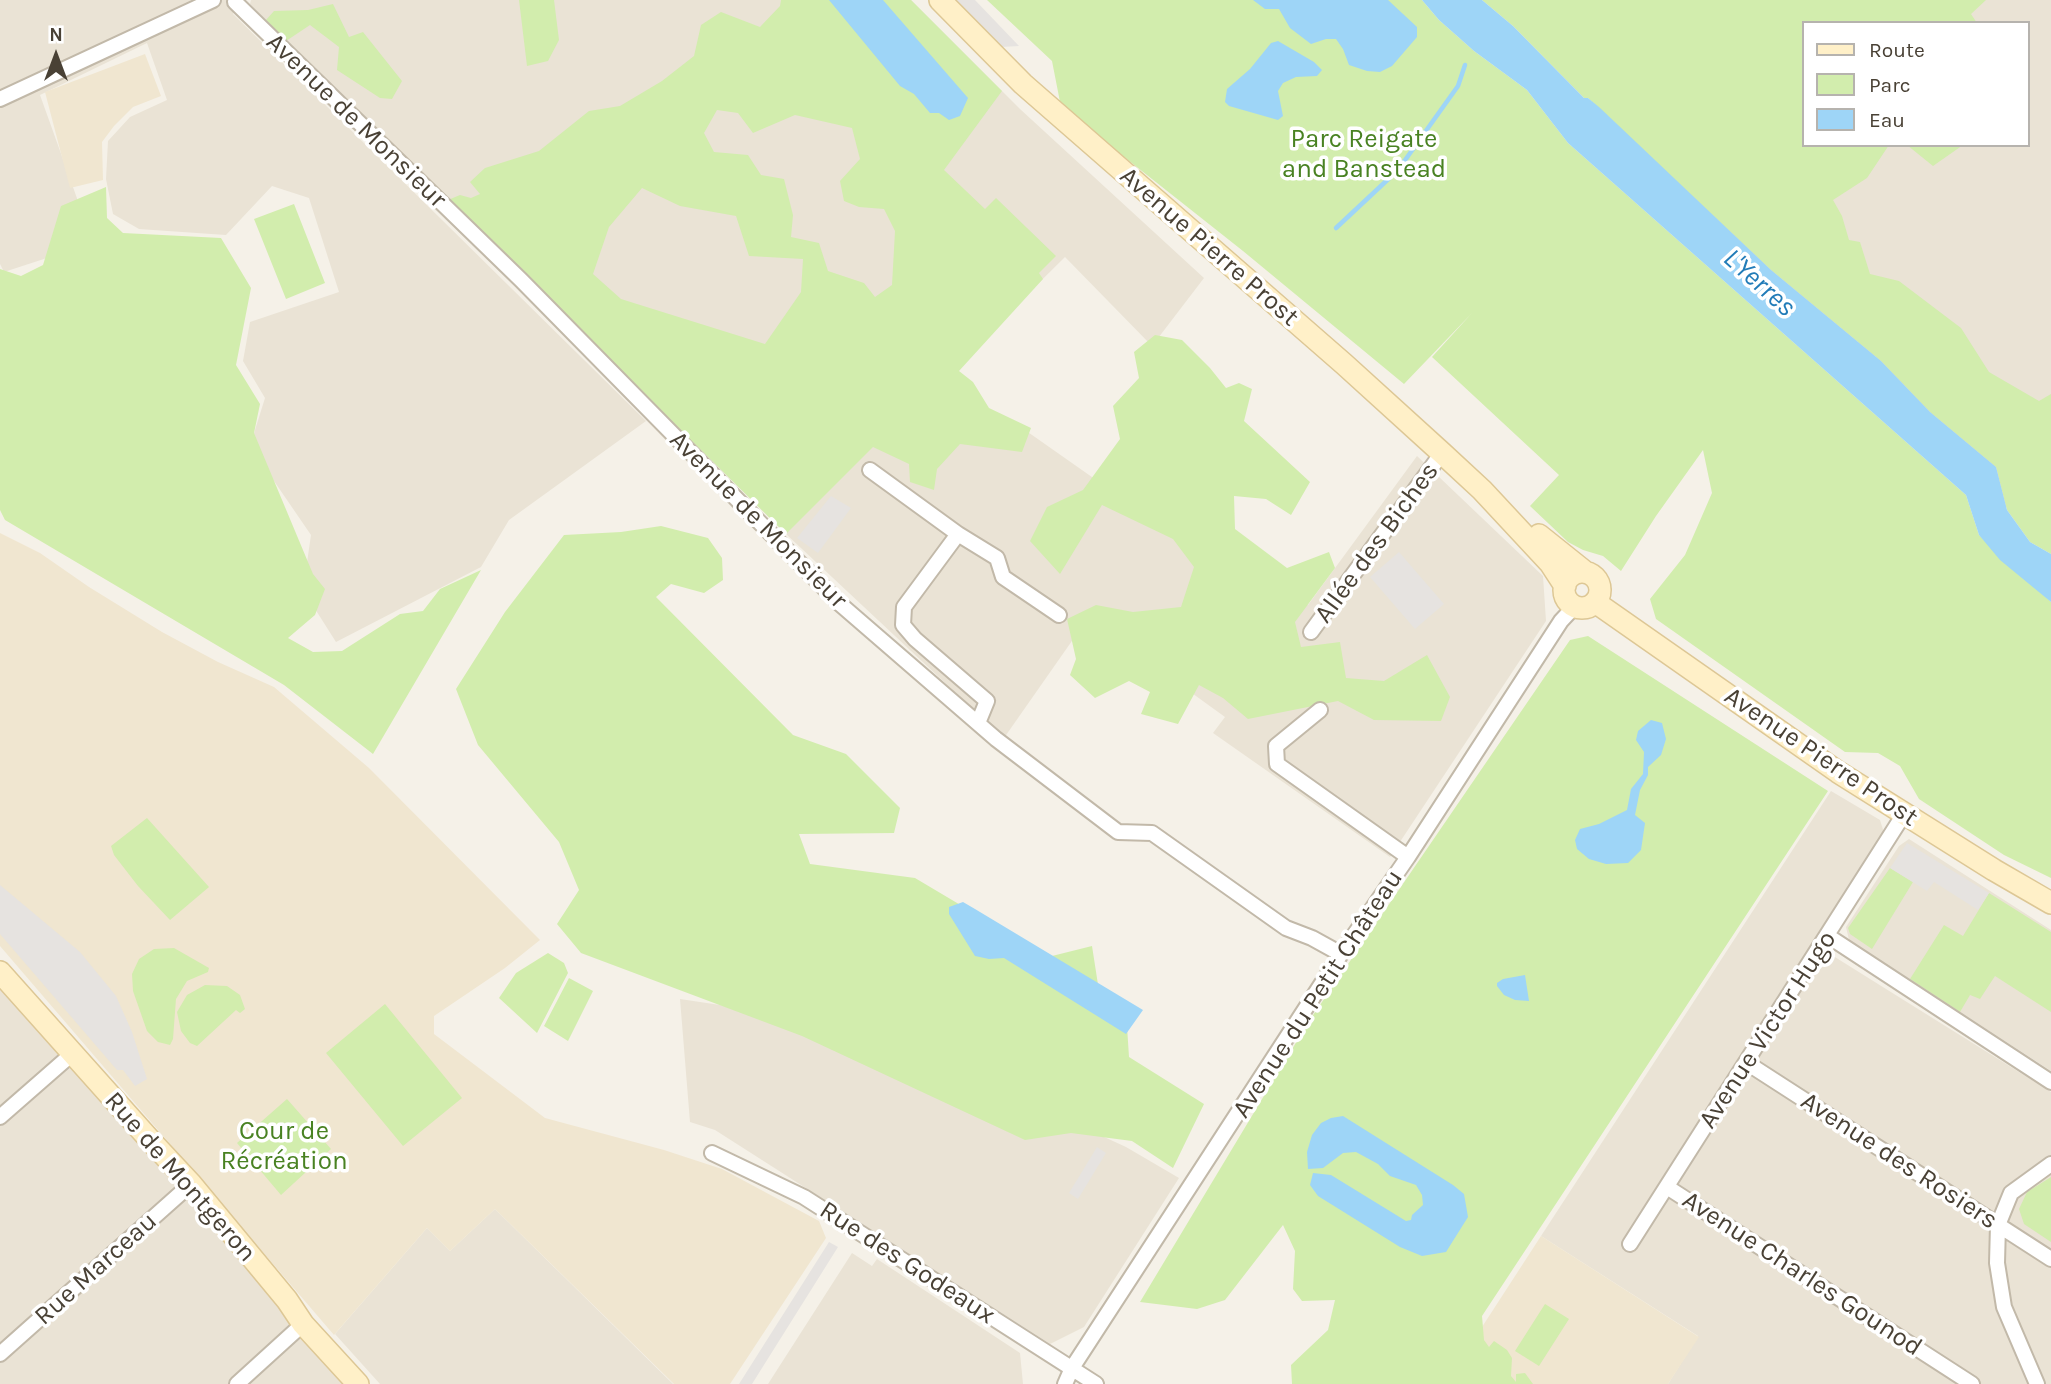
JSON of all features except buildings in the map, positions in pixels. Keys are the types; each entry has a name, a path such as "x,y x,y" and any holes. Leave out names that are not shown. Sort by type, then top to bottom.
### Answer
{"main road":[{"name":"Avenue Pierre Prost","path":"940,0 983,47 1023,84 1344,364 1482,490 1550,563 1565,586"},
{"name":"Avenue Pierre Prost","path":"1482,490 1584,571"},
{"path":"1584,571 1593,575 1600,583 1600,594 1585,604 1566,598 1565,586 1570,577 1584,571"},
{"name":"Avenue Pierre Prost","path":"1585,604 1838,772 2051,903"},
{"name":"Rue de Montgeron","path":"0,972 191,1184 287,1300 303,1324 358,1384"}],"street":[{"path":"0,99 212,0"},
{"path":"218,0 227,4 236,1"},
{"name":"Avenue de Monsieur","path":"236,1 521,281 841,604 978,723 1118,832 1152,833 1286,928 1341,954"},
{"name":"Allée des Biches","path":"1311,632 1442,453"},
{"path":"870,470 958,534 997,558 1003,577 1059,615"},
{"path":"958,534 904,607 903,625 915,639 987,701 978,723"},
{"name":"Avenue du Petit Château","path":"1065,1384 1072,1368 1553,632 1585,604"},
{"path":"1320,710 1276,746 1277,765 1408,857"},
{"name":"Avenue Victor Hugo","path":"1630,1244 1904,814"},
{"path":"1828,936 2051,1082"},
{"path":"0,1117 72,1054"},
{"name":"Avenue des Rosiers","path":"1747,1063 2051,1259"},
{"name":"Rue des Godeaux","path":"712,1153 804,1197 1096,1384"},
{"path":"2037,1384 2004,1307 1997,1263 1998,1225 2011,1193 2051,1164"},
{"name":"Rue Marceau","path":"0,1354 191,1184"},
{"name":"Avenue Charles Gounod","path":"1667,1187 1972,1384"},
{"path":"237,1384 303,1324"}],"shaded area":[{"path":"0,0 238,0 233,14 646,421 509,520 481,567 336,642 303,590 311,535 250,446 265,398 243,361 250,322 339,292 309,198 272,186 226,235 139,229 113,214 106,179 108,141 130,117 167,100 147,43 40,95 93,243 4,272 0,264"},
{"path":"251,0 911,0 1020,109 1204,278 1152,346 1065,257 939,382 998,425 1005,416 1119,496 1308,605 1417,456 1543,576 1546,621 1390,857 1213,733 1225,717 1088,618 1004,738 786,534 250,4"},
{"path":"956,0 975,0 1019,46 1001,47"},
{"path":"1489,0 2051,0 2051,551"},
{"path":"145,54 161,96 133,107 102,142 103,180 70,188 45,92"},
{"path":"831,496 851,508 818,553 797,538"},
{"path":"0,533 40,553 162,632 218,662 274,687 369,768 540,940 505,968 434,1016 434,1034 545,1118 664,1150 722,1169 819,1221 826,1238 730,1384 674,1384 495,1209 450,1251 427,1228 334,1335 0,946"},
{"path":"1399,552 1444,604 1415,629 1370,577"},
{"path":"1831,791 1880,820 1885,836 1814,944 2051,1092 2051,1384 1668,1384 1698,1336 1541,1236"},
{"path":"1909,839 2051,930 2051,1071 1849,940 1846,927 1899,846"},
{"path":"1907,843 1989,893 1978,910 1934,882 1927,891 1890,868"},
{"path":"0,885 80,952 116,996 132,1032 147,1079 135,1086 123,1070 117,1070 0,934"},
{"path":"0,979 353,1384 0,1384"},
{"path":"680,999 793,1016 1065,1119 1126,1147 1179,1178 1084,1327 1050,1344 715,1130 690,1122"},
{"path":"1097,1147 1106,1153 1078,1199 1069,1193"},
{"path":"495,1209 673,1384 380,1384 335,1334 427,1228 450,1251"},
{"path":"1541,1236 1699,1337 1668,1384 1445,1384"},
{"path":"829,1242 838,1247 752,1384 739,1384"},
{"path":"852,1253 872,1266 877,1259 1020,1353 1023,1384 768,1384"}],"green space":[{"path":"519,0 554,0 559,40 548,61 527,66"},
{"path":"781,0 911,0 1002,91 944,170 985,209 996,198 1056,256 1039,273 1043,279 959,371 973,382 989,408 1031,428 1022,452 960,444 937,469 934,490 910,482 909,464 873,447 786,534 448,200 460,195 471,198 480,194 470,182 485,168 539,151 589,111 620,106 662,81 694,56 701,25 721,12 760,27 780,6","holes":["717,110 738,113 753,133 795,115 852,128 860,159 840,181 844,201 859,207 884,209 895,231 892,285 875,297 864,283 828,271 819,243 791,237 793,215 784,179 761,175 748,155 714,152 704,133","642,188 680,206 736,216 749,256 803,259 801,292 765,344 621,299 593,274 609,227"]},
{"name":"Parc Reigate and Banstead","path":"987,0 1422,0 1439,20 1474,51 1527,90 1568,143 1966,495 1979,535 2051,602 2051,878 2004,855 1919,799 1900,766 1878,753 1845,752 1656,619 1650,599 1685,555 1712,493 1703,450 1621,571 1603,556 1568,542 1530,506 1559,475 1432,357 1472,313 1404,384 1243,251 1061,107 1052,61"},
{"path":"1482,0 1986,0 1971,14 1976,21 1802,21 1802,147 1888,147 1867,178 1833,200 1842,216 1849,240 1860,242 1870,274 1899,281 1961,328 1989,372 2039,401 2051,394 2051,554 2030,542 2007,510 1996,467 1930,412 1881,361 1771,270 1588,98 1584,98 1513,26"},
{"path":"333,4 349,37 363,32 402,81 392,99 380,98 337,70 339,47 310,25 286,41 266,20 274,11 308,10"},
{"path":"1909,147 1960,147 1933,166"},
{"path":"106,187 107,218 123,233 221,238 251,288 236,365 260,404 254,433 313,574 325,589 315,615 288,638 313,652 342,651 400,614 423,611 440,589 481,570 373,754 284,685 5,520 0,510 0,269 21,276 43,265 61,206"},
{"path":"294,204 325,283 286,299 254,219"},
{"path":"1155,335 1182,340 1226,388 1239,383 1252,389 1244,421 1310,482 1291,515 1266,499 1234,496 1235,529 1287,568 1329,552 1335,568 1295,622 1301,647 1340,642 1346,678 1384,681 1427,655 1450,697 1441,721 1374,720 1338,701 1248,719 1223,698 1199,685 1178,724 1141,714 1150,692 1129,681 1095,698 1070,675 1076,659 1067,619 1096,605 1133,612 1181,607 1194,567 1173,539 1102,505 1060,574 1030,541 1047,507 1083,490 1120,439 1113,406 1139,378 1134,352"},
{"path":"661,526 708,538 722,558 723,580 704,593 671,584 656,597 793,735 846,754 900,808 894,833 799,834 810,864 915,878 1048,957 1092,946 1099,991 1126,1011 1129,1057 1204,1104 1173,1168 1132,1141 1071,1133 1025,1140 802,1036 581,953 557,924 579,890 559,842 478,745 456,689 505,612 564,535 621,532"},
{"path":"1588,636 1828,791 1482,1316 1484,1340 1489,1347 1494,1341 1507,1350 1512,1358 1511,1376 1516,1382 1516,1374 1525,1373 1533,1384 1292,1384 1291,1365 1328,1330 1335,1300 1302,1301 1293,1289 1295,1251 1283,1225 1225,1300 1197,1309 1140,1302 1309,1021 1570,640"},
{"path":"147,818 209,887 170,920 138,886 114,855 111,846"},
{"path":"1890,868 1913,882 1872,949 1850,934 1848,928"},
{"path":"1989,893 2051,932 2051,1012 1995,976 1980,999 1970,995 1960,1012 1910,979 1944,925 1963,936"},
{"path":"174,948 209,968 208,972 187,981 176,999 173,1039 170,1045 158,1042 147,1031 133,991 132,974 139,959 154,949"},
{"path":"548,953 564,963 568,973 537,1033 499,998 516,973"},
{"path":"569,978 593,991 568,1041 544,1026"},
{"path":"205,985 227,986 240,995 245,1009 240,1013 236,1010 197,1046 190,1043 181,1031 177,1012 187,995"},
{"path":"385,1004 462,1098 403,1146 326,1053"},
{"name":"Cour de Récréation","path":"287,1099 331,1149 281,1195 237,1143"},
{"path":"2051,1177 2051,1242 2024,1224 2019,1209 2027,1192"},
{"path":"1545,1304 1569,1319 1539,1366 1515,1351"}],"water":[{"path":"829,0 883,0 968,98 960,116 949,120 939,113 930,113 914,94 900,86"},
{"path":"1253,0 1388,0 1417,27 1417,37 1392,66 1380,72 1367,71 1349,65 1336,39 1311,44 1290,28 1279,9 1265,9"},
{"name":"L'Yerres","path":"1422,0 1482,0 1513,26 1584,98 1599,107 1771,270 1881,361 1930,412 1996,467 2007,510 2030,542 2051,554 2051,602 2000,560 1979,535 1966,495 1568,143 1527,90 1474,51 1439,20"},
{"path":"1278,41 1314,62 1322,70 1317,76 1296,77 1283,83 1278,91 1283,116 1278,120 1229,106 1225,102 1227,89 1250,69 1271,43"},
{"path":"1651,720 1662,723 1666,739 1661,755 1648,767 1648,775 1640,790 1635,815 1645,823 1641,850 1628,863 1606,864 1589,859 1577,849 1575,840 1580,829 1599,824 1627,810 1631,789 1643,774 1644,752 1636,740 1638,731"},
{"path":"963,902 1143,1010 1126,1034 1004,958 975,956 949,914 949,907"},
{"path":"1525,975 1529,1001 1515,1000 1504,995 1497,986 1503,979"},
{"path":"1343,1116 1464,1194 1468,1217 1446,1252 1422,1256 1400,1247 1318,1196 1310,1185 1313,1173 1331,1175 1406,1221 1411,1220 1412,1215 1423,1205 1422,1195 1416,1185 1390,1176 1378,1164 1356,1152 1343,1153 1323,1168 1308,1169 1307,1152 1312,1135 1321,1123"}],"waterway":[{"path":"1336,228 1398,170 1458,86 1465,65"}]}
